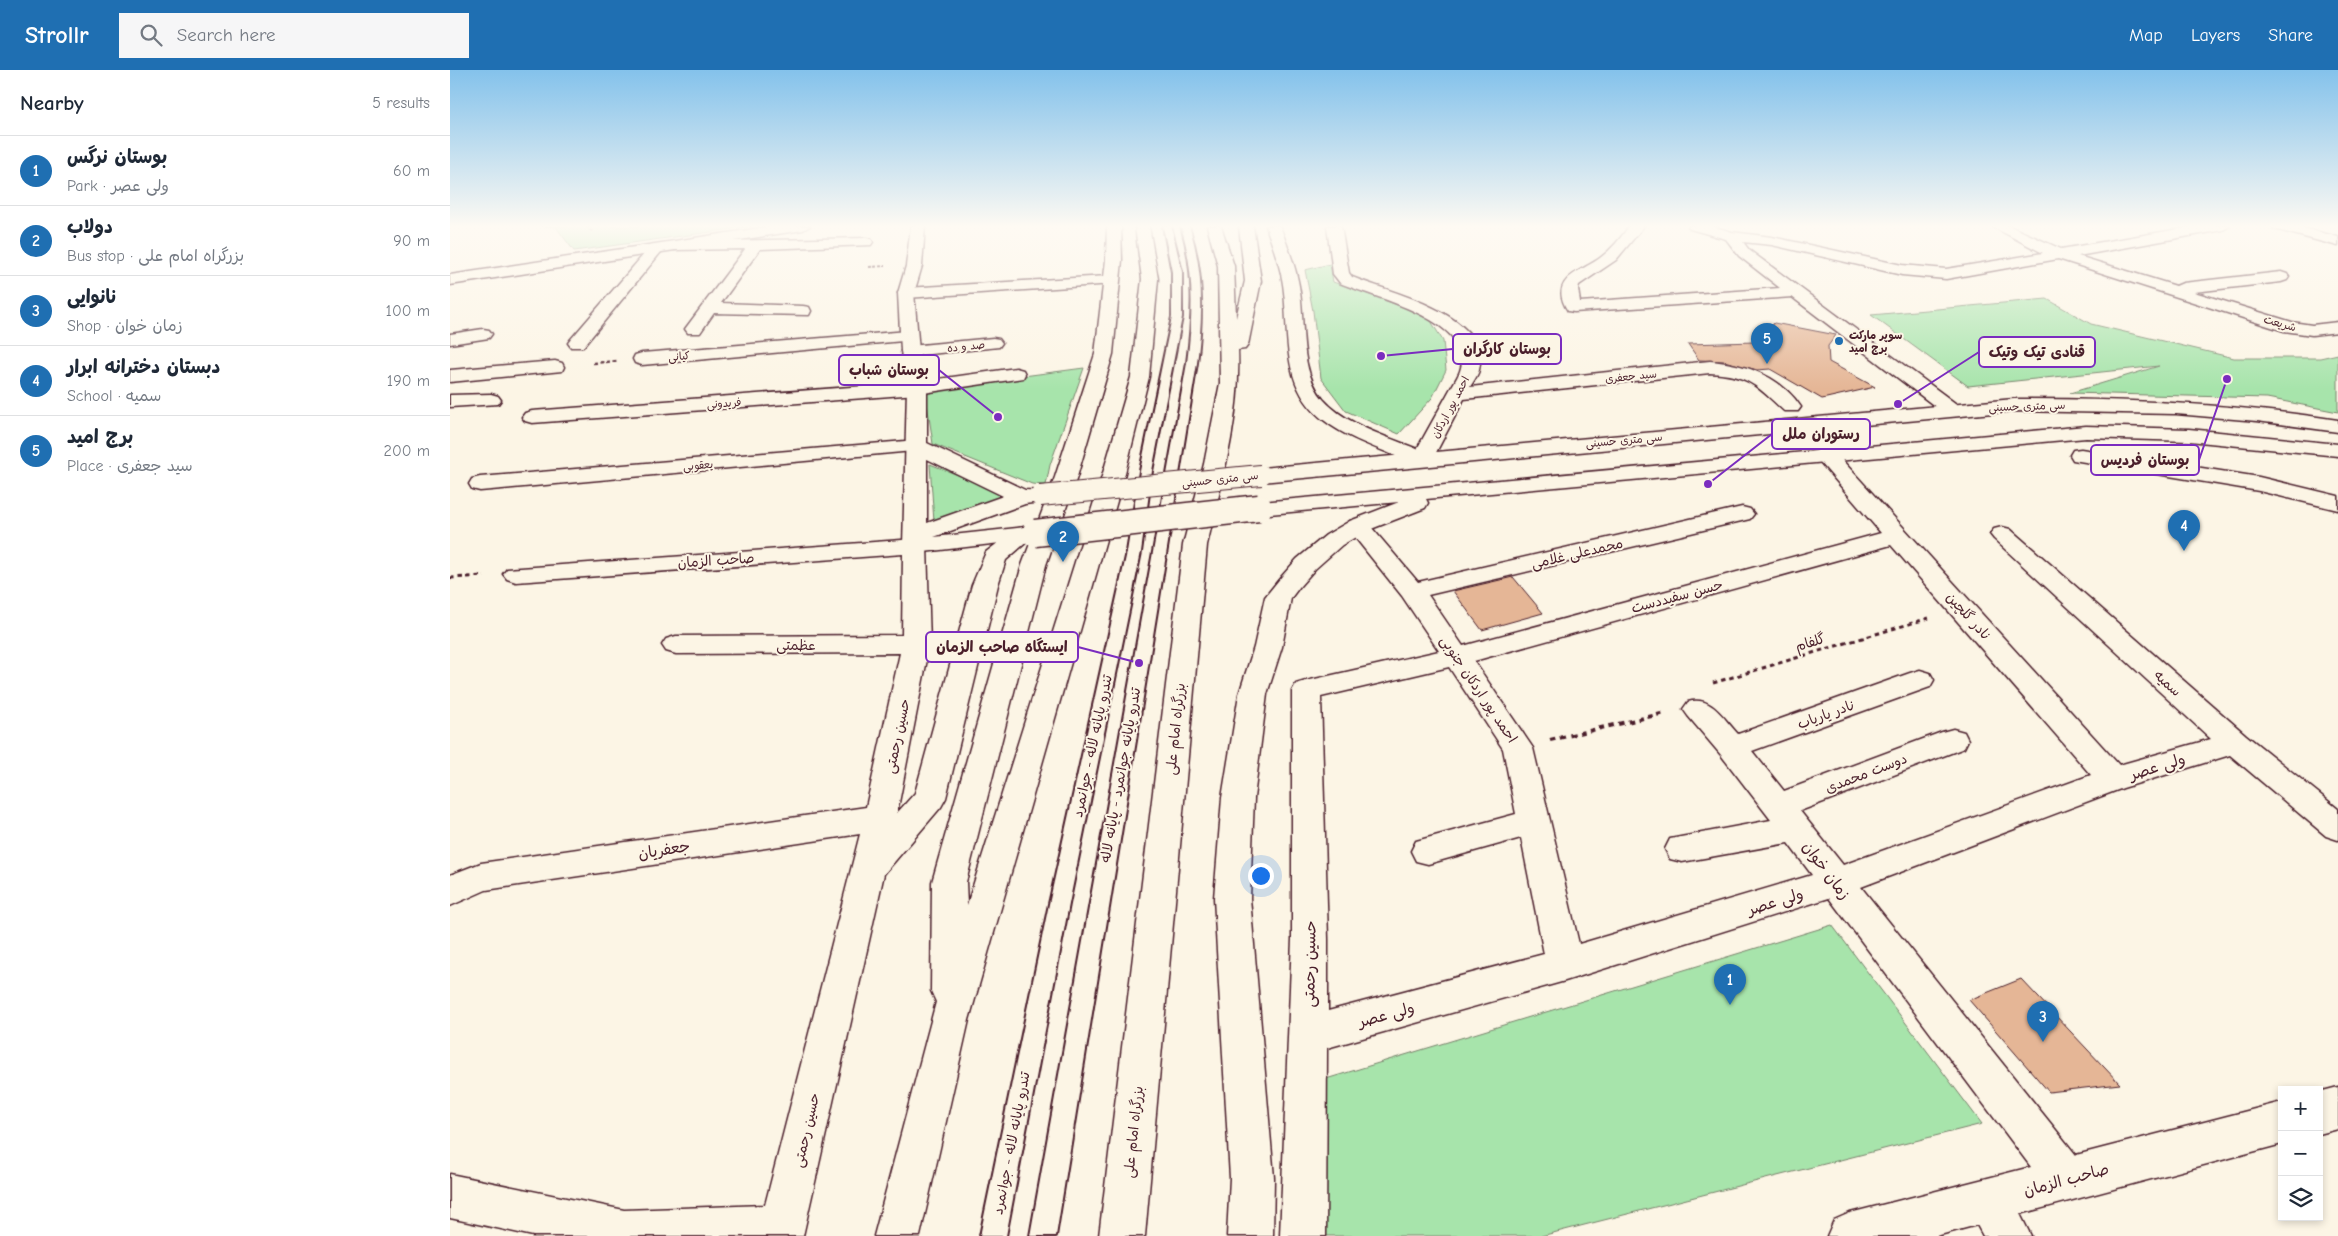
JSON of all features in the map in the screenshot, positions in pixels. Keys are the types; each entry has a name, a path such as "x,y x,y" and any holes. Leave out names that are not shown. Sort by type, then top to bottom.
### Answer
{"main road":[{"path":"577,343 634,280"},
{"path":"694,329 729,280"},
{"name":"حسین رحمتی","path":"781,1231 880,818 916,644 917,388 909,344 906,293 910,280"},
{"path":"950,1020 949,882 1034,565 1066,476 1104,354 1112,280"},
{"path":"897,1236 950,1020 1114,473 1140,376 1150,280"},
{"name":"بزرگراه امام علی","path":"1122,1236 1195,545 1215,464 1230,383 1226,280"},
{"path":"1230,383 1253,280"},
{"path":"1290,280 1297,365 1303,385 1314,401 1332,417 1422,459"},
{"name":"احمد پور اردکان","path":"1347,280 1440,316 1468,343 1473,357 1458,394 1422,459"},
{"path":"1574,280 1568,290 1569,298 1574,307 1795,292"},
{"path":"1780,280 1952,410"},
{"name":"شریعت","path":"2145,280 2290,327 2312,330 2338,327"},
{"path":"2174,289 2245,280"},
{"path":"906,293 1108,281"},
{"path":"708,308 803,311"},
{"path":"450,339 483,334"},
{"name":"صد و ده","path":"909,344 993,343"},
{"name":"کیانی","path":"642,359 909,344"},
{"path":"450,376 555,367"},
{"name":"سید جعفری","path":"1458,394 1710,367 1736,368 1755,375 1791,407"},
{"name":"فریدونی","path":"532,417 917,388 1016,374"},
{"path":"450,401 491,400"},
{"name":"سی متری حسینی","path":"916,541 1031,496 1952,410 2014,405 2117,404 2237,413 2338,426"},
{"path":"916,541 1030,534 1258,508 1464,488 2086,432 2189,435 2338,450"},
{"path":"917,446 1031,496"},
{"name":"یعقوبی","path":"480,484 917,446"},
{"name":"نادر گلچین","path":"1824,455 2113,779"},
{"path":"2081,455 2224,478 2338,503"},
{"path":"1250,1236 1252,1178 1232,898 1238,798 1253,694 1268,647 1278,596 1306,564 1334,540 1358,526 1404,506 1464,488"},
{"name":"محمدعلی غلامی","path":"1412,591 1742,514"},
{"name":"احمد پور اردکان جنوبی","path":"1358,526 1412,591 1458,656 1518,748 1565,965"},
{"path":"868,868 930,798 985,585 995,557 1030,534"},
{"name":"سمیه","path":"2002,534 2235,743 2338,827"},
{"name":"حسن سفیددست","path":"1306,691 1458,656 1896,536"},
{"name":"صاحب الزمان","path":"516,574 916,541"},
{"name":"عظمتی","path":"676,645 916,644"},
{"name":"نادر یاریاب","path":"1732,747 1920,680"},
{"name":"حسین رحمتی","path":"1303,1236 1310,939 1306,691"},
{"name":"زمان خوان","path":"1698,709 1732,747 1787,817 2066,1179"},
{"name":"دوست محمدی","path":"1682,849 1787,817 1953,740"},
{"name":"ولی عصر","path":"1308,1035 1565,965 1836,882 2113,779 2235,743"},
{"name":"جعفریان","path":"450,890 481,877 880,818"},
{"path":"1428,851 1534,822"},
{"path":"2323,1112 2338,1108"},
{"name":"صاحب الزمان","path":"1850,1236 1998,1218 2066,1179 2278,1124"},
{"path":"450,1196 623,1234 781,1231"}],"lane":[{"name":"تندرو پایانه لاله - جوانمرد","path":"993,1236 1049,952 1134,552 1146,471 1177,316 1177,280"},
{"name":"تندرو پایانه جوانمرد - پایانه لاله","path":"1043,1236 1192,363 1197,321 1198,280"}],"path":[{"path":"555,367 642,359"},
{"name":"گلفام","path":"1698,709 1685,692 1962,608"},
{"path":"1518,748 1686,708 1698,709"}],"green space":[{"path":"1307,280 1333,280 1428,316 1443,341 1446,370 1432,398 1399,434 1346,411 1321,378 1313,311"},
{"path":"2047,299 2091,324 2234,358 2320,358 2338,354 2338,412 2267,398 2070,393 2159,366 1968,386 1871,315"},
{"path":"1084,368 1050,465 1046,485 1032,484 933,444 925,389"},
{"path":"930,464 1009,495 934,522"},
{"path":"1832,925 1982,1124 1541,1236 1300,1236 1303,1086"}],"building":[{"path":"1774,323 1836,335 1828,346 1829,362 1875,387 1822,399 1770,369 1757,370 1724,361 1699,360 1688,344 1755,342"},
{"path":"1513,577 1543,613 1482,630 1453,591"},
{"path":"2021,979 2120,1084 2049,1092 1969,1000"}],"place":[{"name":"سوپر مارکت برج امید","path":"1839,341"},
{"name":"بوستان کارگران","path":"1381,356"},
{"name":"برج امید","path":"1767,364"},
{"name":"بوستان فردیس","path":"2227,379"},
{"name":"قنادی تیک وتیک","path":"1898,404"},
{"name":"بوستان شباب","path":"998,417"},
{"name":"رستوران ملل","path":"1708,484"},
{"name":"دبستان دخترانه ابرار","path":"2184,551"},
{"name":"دولاب","path":"1063,562"},
{"name":"ایستگاه صاحب الزمان","path":"1139,663"},
{"name":"بوستان نرگس","path":"1730,1005"},
{"name":"نانوایی","path":"2043,1042"}]}
